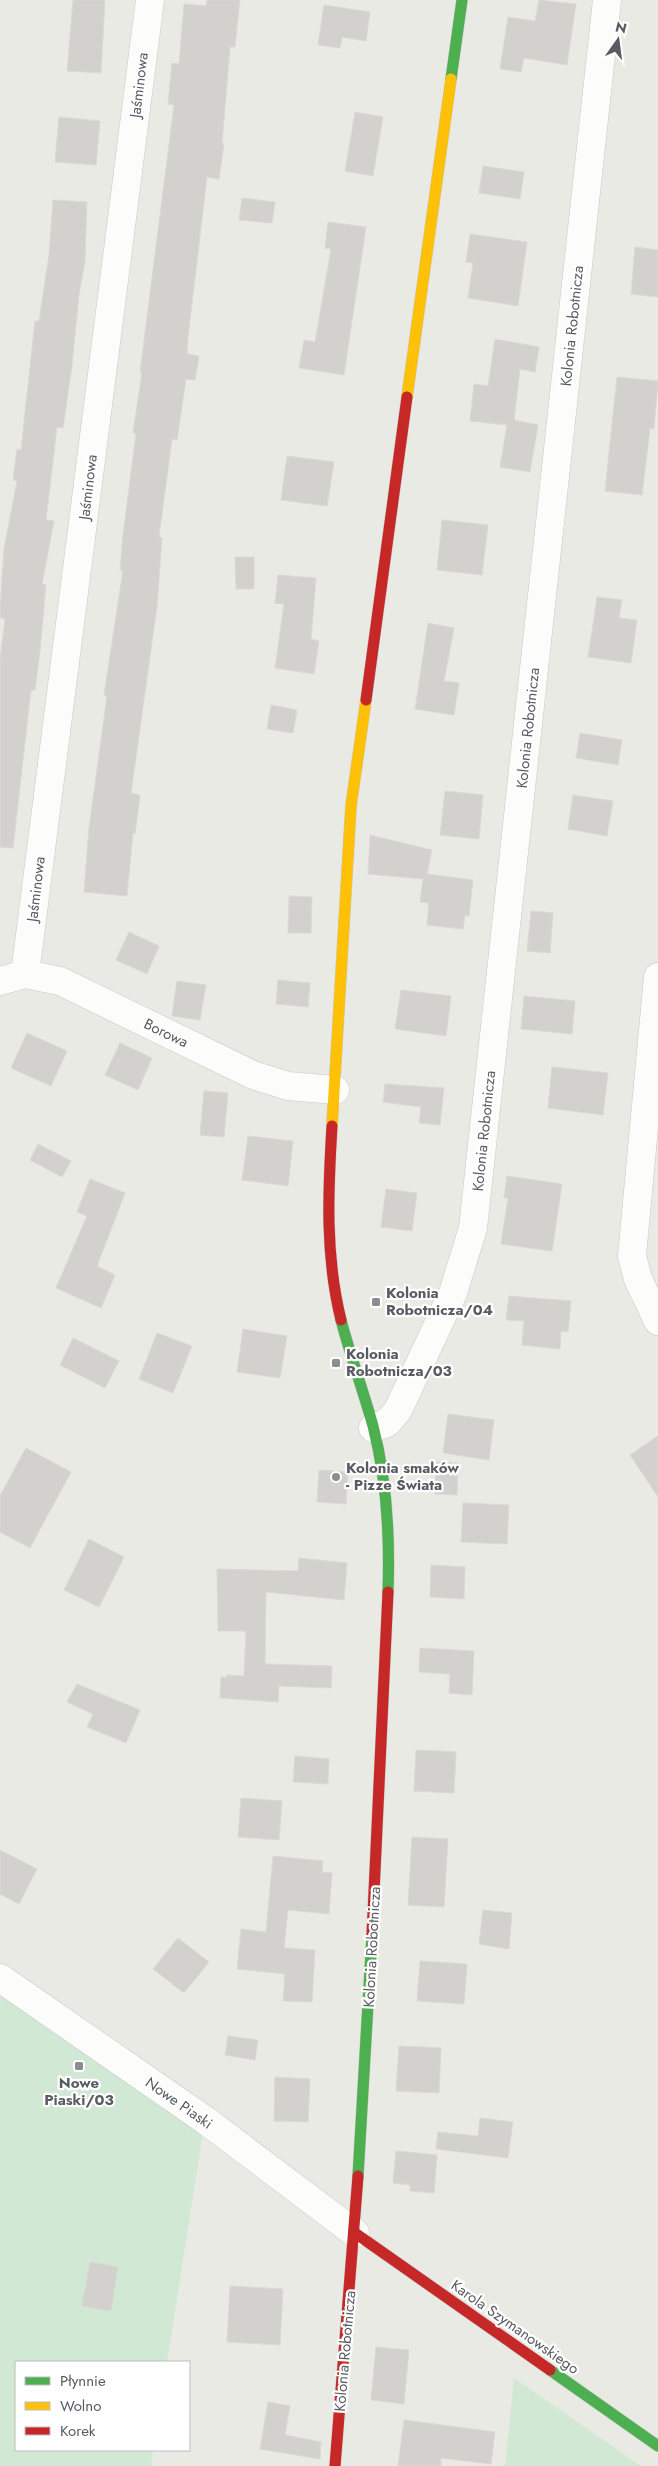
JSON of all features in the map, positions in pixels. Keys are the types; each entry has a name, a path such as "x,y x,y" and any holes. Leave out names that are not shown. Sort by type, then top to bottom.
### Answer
{"street":[{"name":"Jaśminowa","path":"12,978 150,0"},
{"name":"Kolonia Robotnicza","path":"335,2466 355,2233 374,1922 389,1564 387,1505 373,1428 339,1311 330,1264 330,1185 344,895 351,806 462,0"},
{"name":"Kolonia Robotnicza","path":"373,1428 387,1423 398,1410 453,1293 473,1228 607,0"},
{"path":"658,977 632,1256 638,1279 658,1321"},
{"name":"Borowa","path":"12,978 60,981 253,1075 288,1086 335,1090"},
{"name":"Nowe Piaski","path":"0,1978 204,2120 355,2233"},
{"name":"Karola Szymanowskiego","path":"355,2233 658,2446"}],"green space":[{"path":"0,1978 205,2120 167,2361 15,2361 15,2451 153,2451 151,2466 0,2466"},
{"path":"514,2378 641,2466 505,2466"}],"building":[{"path":"73,0 105,0 101,73 67,71"},
{"path":"207,0 240,0 235,47 230,47 222,143 224,143 219,179 207,177 188,337 187,354 199,356 195,380 186,379 177,440 172,439 159,537 162,538 157,606 131,793 140,795 135,834 133,833 127,896 84,892 89,828 107,696 104,695 123,570 120,570 123,535 136,433 133,433 174,105 168,104 172,63 179,64 184,4 206,6"},
{"path":"539,0 576,4 567,65 524,58 521,72 500,69 508,17 535,21"},
{"path":"324,5 370,12 366,41 342,37 340,48 318,45"},
{"path":"355,112 383,117 373,176 345,171"},
{"path":"59,117 100,121 96,165 55,162"},
{"path":"483,166 524,172 520,199 479,193"},
{"path":"242,198 275,202 272,223 239,220"},
{"path":"53,200 87,202 85,260 63,428 57,427 46,520 54,521 42,584 46,585 40,651 35,690 31,690 13,848 0,847 0,660 5,619 0,618 0,608 4,549 17,481 13,480 17,449 21,450 35,321 39,321 49,255"},
{"path":"328,222 366,227 344,375 299,368 304,340 315,342 331,249 325,248"},
{"path":"470,234 527,242 518,306 468,298 473,263 466,262"},
{"path":"635,247 658,250 658,297 631,294"},
{"path":"495,339 539,347 535,372 520,369 514,420 538,425 530,472 500,467 507,425 470,421 474,384 488,386"},
{"path":"617,377 658,381 654,429 650,428 642,495 605,491"},
{"path":"287,456 334,462 327,506 281,500"},
{"path":"442,520 488,525 482,575 437,570"},
{"path":"235,557 254,557 254,589 236,589"},
{"path":"278,575 316,578 311,639 319,641 314,674 275,668 284,604 275,603"},
{"path":"597,597 622,600 619,618 637,620 631,663 588,657"},
{"path":"428,623 454,628 444,681 459,683 454,715 415,709"},
{"path":"271,705 297,710 293,733 267,729"},
{"path":"580,733 622,740 618,765 576,758"},
{"path":"445,791 483,795 479,839 440,835"},
{"path":"573,795 613,801 607,836 568,829"},
{"path":"370,835 432,850 427,874 473,880 469,916 465,915 463,929 427,925 429,903 420,902 423,879 368,874"},
{"path":"289,896 312,897 311,933 288,933"},
{"path":"531,911 553,913 550,953 527,951"},
{"path":"129,932 159,946 147,974 116,960"},
{"path":"278,980 310,983 308,1007 276,1004"},
{"path":"177,981 206,985 200,1020 172,1016"},
{"path":"401,990 451,996 446,1036 395,1029"},
{"path":"524,996 575,1001 572,1034 521,1029"},
{"path":"27,1033 67,1051 51,1086 11,1068"},
{"path":"120,1043 152,1058 138,1090 105,1075"},
{"path":"552,1067 608,1073 603,1115 548,1108"},
{"path":"385,1084 444,1088 440,1125 419,1123 421,1107 383,1102"},
{"path":"204,1091 228,1093 224,1137 200,1135"},
{"path":"248,1136 293,1141 288,1186 242,1180"},
{"path":"38,1144 71,1161 62,1177 30,1160"},
{"path":"507,1176 562,1184 552,1251 501,1244 508,1198 504,1198"},
{"path":"90,1179 125,1193 97,1266 115,1275 101,1308 56,1288 87,1216 77,1212"},
{"path":"386,1189 417,1193 412,1231 381,1227"},
{"path":"509,1296 571,1301 568,1332 561,1331 560,1349 522,1345 524,1321 506,1320"},
{"path":"243,1329 287,1336 280,1378 237,1372"},
{"path":"157,1333 192,1346 173,1393 139,1379"},
{"path":"73,1338 119,1361 105,1388 60,1365"},
{"path":"448,1414 494,1420 489,1460 443,1453"},
{"path":"658,1436 658,1497 630,1455"},
{"path":"26,1448 71,1472 30,1548 0,1532 0,1496"},
{"path":"436,1462 458,1463 457,1495 435,1494"},
{"path":"319,1470 348,1472 346,1504 317,1502"},
{"path":"463,1503 509,1505 507,1544 461,1542"},
{"path":"89,1539 124,1557 99,1607 64,1590"},
{"path":"299,1558 347,1563 344,1600 266,1592 265,1664 332,1666 331,1688 279,1686 278,1702 220,1698 221,1677 226,1678 227,1675 244,1676 246,1631 218,1631 217,1569 298,1571"},
{"path":"431,1565 465,1567 464,1599 430,1597"},
{"path":"420,1648 474,1651 472,1695 449,1693 450,1674 419,1672"},
{"path":"77,1684 140,1710 126,1743 87,1727 93,1714 67,1702"},
{"path":"416,1750 456,1752 454,1793 414,1791"},
{"path":"295,1756 329,1759 328,1784 293,1782"},
{"path":"241,1798 282,1801 279,1840 238,1837"},
{"path":"412,1837 448,1839 444,1907 408,1905"},
{"path":"0,1850 37,1869 19,1904 0,1894"},
{"path":"273,1856 323,1861 322,1872 332,1873 329,1914 288,1910 284,1948 315,1950 312,2002 283,2001 285,1974 237,1969 241,1929 266,1932"},
{"path":"483,1910 512,1913 509,1949 479,1944"},
{"path":"178,1938 209,1962 184,1993 153,1969"},
{"path":"420,1961 467,1964 464,2004 417,2001"},
{"path":"228,2036 258,2040 255,2060 225,2055"},
{"path":"399,2046 441,2048 439,2093 396,2091"},
{"path":"275,2077 310,2079 308,2122 274,2121"},
{"path":"480,2118 513,2122 508,2158 436,2149 438,2132 478,2136"},
{"path":"396,2151 437,2155 434,2193 410,2191 410,2185 393,2183"},
{"path":"90,2262 118,2267 111,2311 82,2306"},
{"path":"230,2286 283,2289 280,2345 227,2342"},
{"path":"376,2347 409,2350 404,2404 371,2400"},
{"path":"268,2402 290,2406 285,2435 321,2442 320,2459 260,2449"},
{"path":"404,2420 495,2432 491,2464 441,2458 441,2466 398,2466"}],"traffic: fast":[{"path":"451,79 462,0"},
{"path":"341,1320 373,1426 382,1467 388,1529 388,1592"},
{"path":"358,2176 372,1935"},
{"path":"550,2370 658,2446"}],"traffic: slow":[{"path":"407,397 451,79"},
{"path":"332,1126 351,806 366,700"}],"traffic: jam":[{"path":"366,700 407,397"},
{"path":"332,1126 329,1175 330,1247 332,1272 341,1320"},
{"path":"372,1935 388,1592"},
{"path":"335,2466 358,2176"},
{"path":"355,2233 550,2370"}],"place":[{"name":"Kolonia Robotnicza/04","path":"376,1302"},
{"name":"Kolonia Robotnicza/03","path":"336,1363"},
{"name":"Kolonia smaków - Pizze Świata","path":"336,1477"},
{"name":"Nowe Piaski/03","path":"79,2066"}]}
